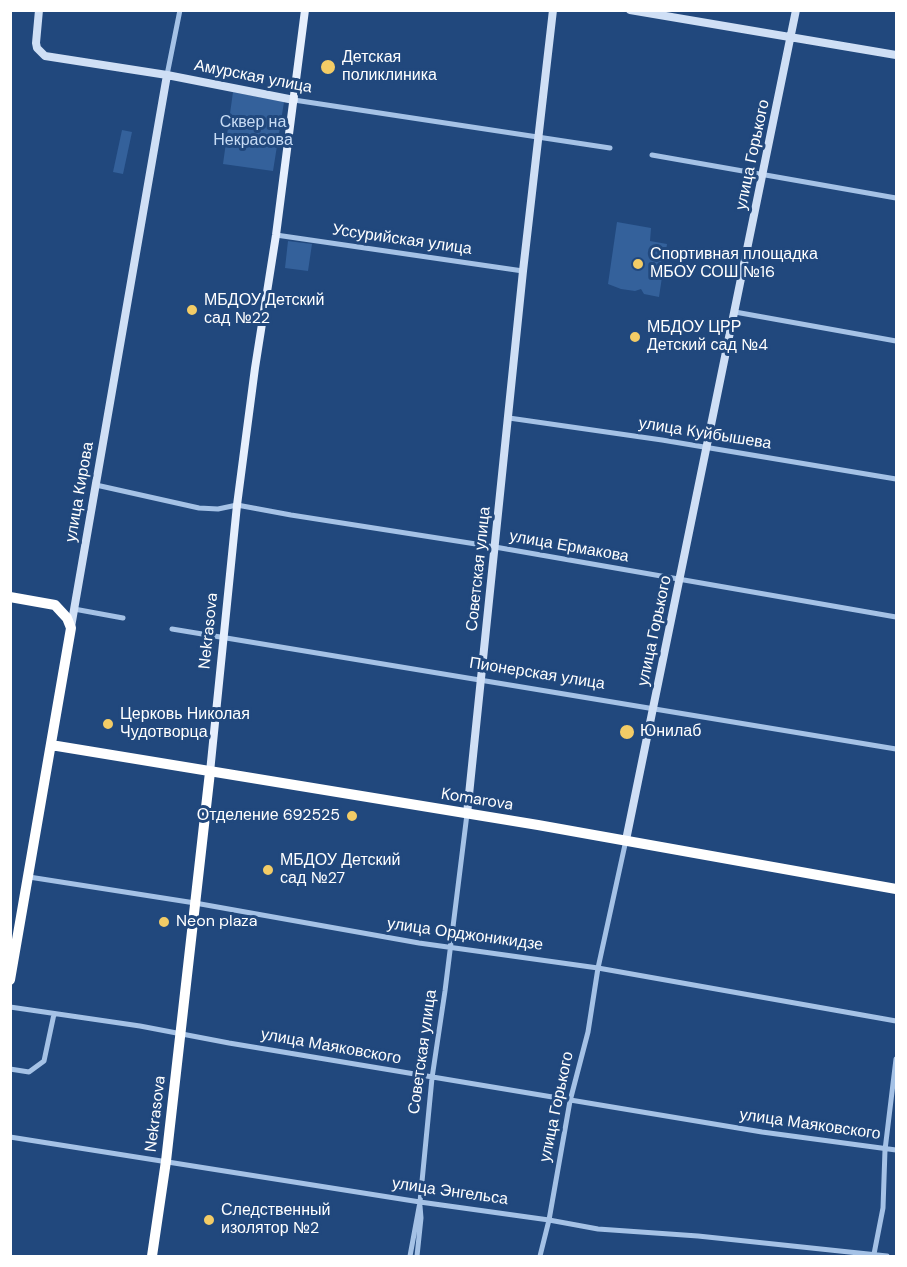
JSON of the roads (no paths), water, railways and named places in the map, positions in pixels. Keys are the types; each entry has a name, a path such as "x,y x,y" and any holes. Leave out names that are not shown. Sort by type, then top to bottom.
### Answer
{"highway":[{"path":"10,597 55,605 67,618 71,628"},
{"name":"улица Кирова","path":"10,980 71,628"},
{"name":"Komarova","path":"51,745 626,840 897,889"},
{"name":"Nekrasova","path":"152,1257 166,1161 210,772"}],"main road":[{"name":"Амурская улица","path":"39,10 35,37 37,48 45,56 167,75 294,100"},
{"name":"Nekrasova","path":"210,772 237,505 276,235 305,10"},
{"name":"Советская улица","path":"467,814 523,271 553,10"},
{"path":"630,10 897,55"},
{"name":"улица Горького","path":"626,840 796,10"},
{"name":"улица Кирова","path":"71,628 167,75"},
{"path":"55,605 74,609"}],"street":[{"name":"улица Кирова","path":"167,75 180,10"},
{"name":"Амурская улица","path":"294,100 610,148"},
{"path":"652,155 897,198"},
{"name":"Уссурийская улица","path":"276,235 523,271"},
{"path":"735,312 897,340"},
{"name":"улица Куйбышева","path":"509,418 706,447 897,479"},
{"name":"улица Ермакова","path":"96,485 199,508 218,509 237,505 897,616"},
{"path":"74,609 123,618"},
{"name":"Пионерская улица","path":"172,628 897,749"},
{"name":"Советская улица","path":"410,1257 420,1202 432,1078 467,814"},
{"name":"улица Горького","path":"540,1257 549,1220 570,1101 588,1032 598,968 626,840"},
{"name":"улица Орджоникидзе","path":"29,877 195,903 450,948 598,968 897,1021"},
{"name":"улица Маяковского","path":"10,1007 762,1132 897,1150"},
{"path":"10,1069 29,1072 44,1061 54,1014"},
{"path":"874,1254 883,1208 885,1150 897,1059"},
{"name":"улица Энгельса","path":"10,1137 598,1229 698,1236 887,1257"},
{"name":"Советская улица","path":"417,1257 422,1218 420,1202"}],"place":[{"name":"Детская поликлиника","path":"328,67"},
{"name":"Спортивная площадка МБОУ СОШ №16","path":"638,264"},
{"name":"МБДОУ Детский сад №22","path":"192,310"},
{"name":"МБДОУ ЦРР Детский сад №4","path":"635,337"},
{"name":"Церковь Николая Чудотворца","path":"108,724"},
{"name":"Юнилаб","path":"627,732"},
{"name":"Отделение 692525","path":"352,816"},
{"name":"МБДОУ Детский сад №27","path":"268,870"},
{"name":"Neon plaza","path":"164,922"},
{"name":"Следственный изолятор №2","path":"209,1220"}],"park label":[{"name":"Сквер на Некрасова","path":"253,132"}]}
